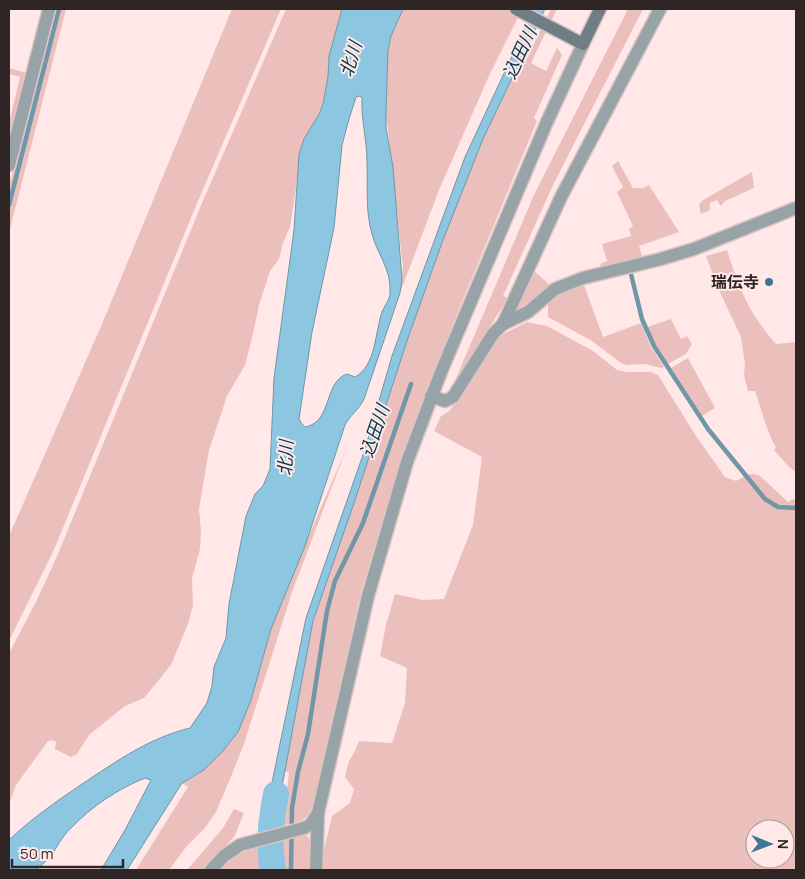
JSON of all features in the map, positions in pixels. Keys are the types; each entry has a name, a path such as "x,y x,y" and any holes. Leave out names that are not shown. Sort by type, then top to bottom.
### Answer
{"main road":[{"path":"516,9 583,44 600,9"}],"street":[{"path":"9,165 49,9"},
{"path":"503,324 561,197 660,9"},
{"path":"316,870 318,813 366,605 407,462 431,396 546,124 583,44"},
{"path":"431,396 445,401 453,397 493,334 503,324 528,312 555,289 583,278 694,249 796,208"},
{"path":"211,870 231,850 240,845 304,828 310,825 318,813"}],"shaded area":[{"path":"54,9 66,9 9,233 9,186"},
{"path":"232,9 281,9 198,201 53,552 9,641 9,536 102,324"},
{"path":"286,9 342,9 329,56 328,77 323,104 299,154 290,227 279,259 270,271 259,305 245,365 227,396 209,450 199,509 200,549 192,578 193,605 188,624 171,665 144,698 125,706 89,735 77,754 71,757 55,749 56,742 53,740 48,741 16,785 9,804 9,653 36,602 58,554 202,203"},
{"path":"403,9 522,9 488,78 439,190 400,293 403,268 386,113 388,51 391,36"},
{"path":"551,9 557,9 531,63 546,71 557,48 562,55 534,118 537,121 425,393 401,460 361,592 313,805 302,820 283,825 289,772 284,771 309,636 329,572 443,240 483,139 522,58 526,60"},
{"path":"628,9 643,9 554,183 503,296 508,298 454,383 534,195"},
{"path":"9,68 27,73 9,144 9,123 20,77 9,74"},
{"path":"618,161 633,188 644,188 649,185 679,232 639,246 643,259 602,268 600,264 607,261 602,244 631,236 629,229 633,226 617,192 623,187 612,166"},
{"path":"752,172 754,188 725,201 721,206 717,200 710,203 710,210 701,214 699,205 703,200"},
{"path":"727,250 746,300 766,332 776,344 796,342 796,472 774,450 776,447 767,428 755,391 748,391 744,375 745,364 741,337 718,288 706,256"},
{"path":"534,271 551,286 516,311"},
{"path":"584,285 603,337 641,323 651,347 664,367 621,363 592,341 548,317 548,304 557,295"},
{"path":"671,319 681,339 687,336 692,344 686,354 668,364 647,327"},
{"path":"527,322 547,326 593,351 617,370 651,372 658,375 696,436 725,477 736,481 748,475 760,476 788,502 793,499 796,500 796,870 323,870 323,854 332,816 350,803 354,789 345,777 349,761 359,741 392,743 405,703 407,668 380,656 395,594 423,600 444,599 473,525 482,457 434,431 441,416 448,412 455,404 493,345 505,333"},
{"path":"688,358 715,408 702,416 671,368"},
{"path":"347,447 292,592 244,744 216,812 169,870 136,870 188,787 182,783 204,770 231,742 282,598"},
{"path":"234,809 244,813 234,837 203,870 187,870 223,828"},
{"path":"306,835 310,839 310,870 282,870 279,842"},
{"path":"259,847 264,870 220,870 238,855"}],"water":[{"name":"北川","path":"342,9 403,9 391,36 388,51 386,113 386,128 393,167 402,279 400,293 364,399 345,425 305,546 271,629 251,700 238,732 204,770 182,783 127,870 101,870 125,830 151,780 145,778 125,787 88,812 67,832 54,852 36,870 9,870 9,840 26,825 73,790 134,751 175,732 190,728 207,703 212,686 214,667 226,638 229,604 246,516 255,494 263,486 270,469 274,378 294,230 299,154 304,139 323,104 328,77 329,56","holes":["360,96 362,98 367,154 368,216 374,241 388,274 390,295 382,312 374,348 367,365 355,377 347,374 339,378 334,385 320,418 314,424 305,427 299,419 312,332 334,228 342,145 356,97"]},
{"path":"534,9 545,9 483,139 443,240 313,621 281,792 278,826 262,831 306,618 364,452 392,356 465,157"}],"waterway":[{"path":"9,205 59,9"},
{"path":"631,274 642,319 654,346 708,429 765,499 778,507 796,508"},
{"path":"291,870 292,808 298,772 308,734 327,611 335,581 363,523 411,384"},
{"name":"込田川","path":"273,870 271,832 276,794"}],"place":[{"name":"瑞伝寺","path":"769,282"}]}
